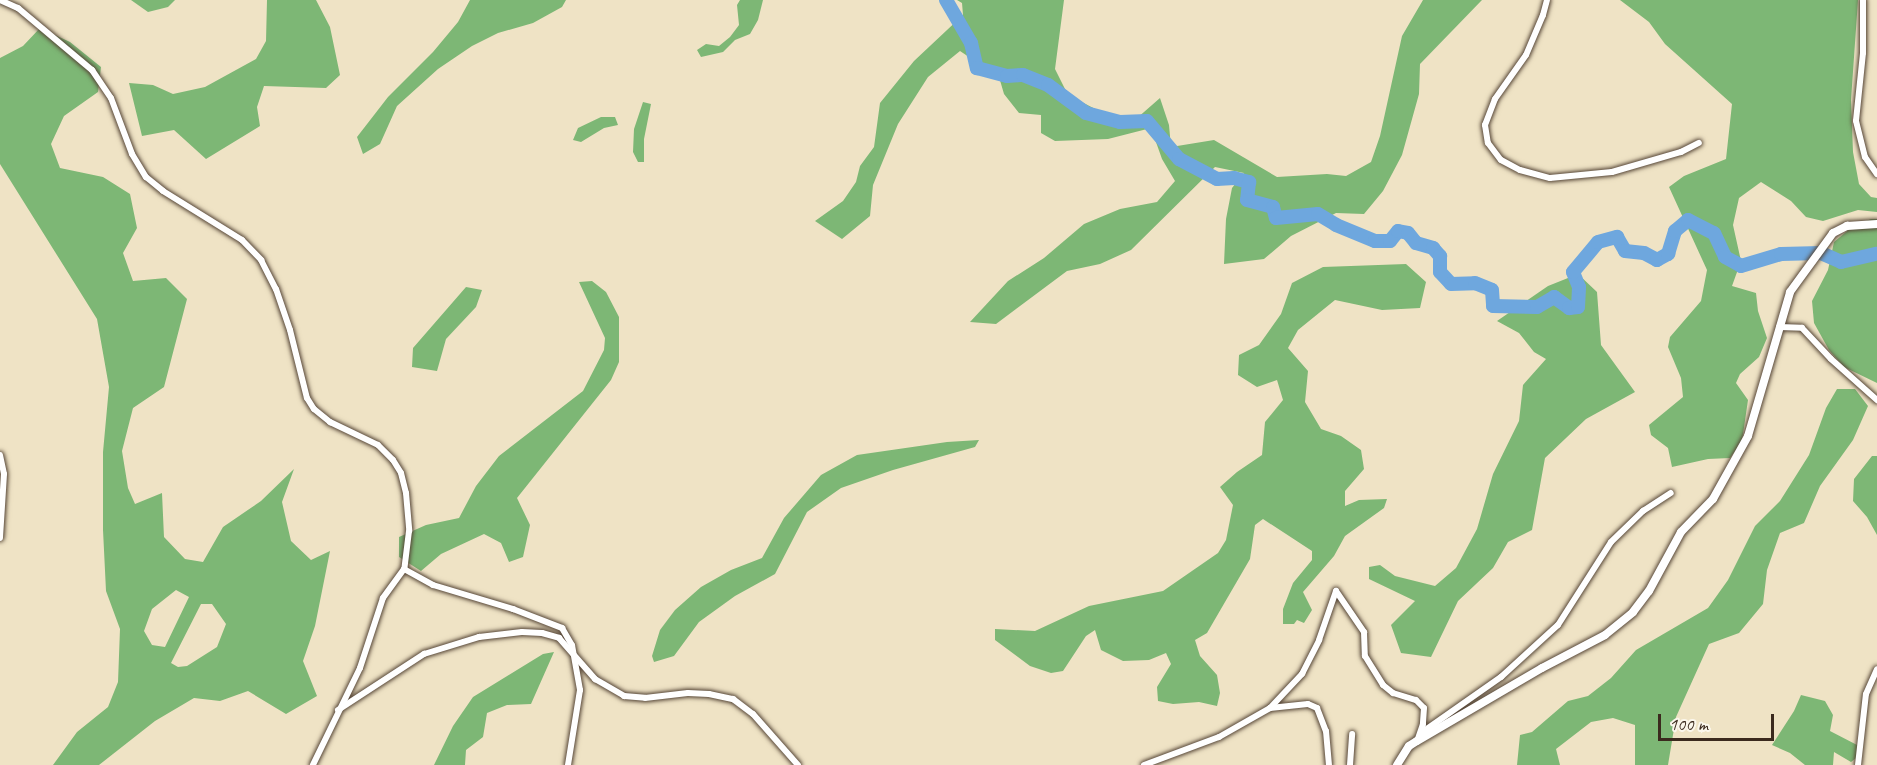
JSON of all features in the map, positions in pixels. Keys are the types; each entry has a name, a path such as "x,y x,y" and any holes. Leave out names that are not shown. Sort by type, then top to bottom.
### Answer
{"street":[{"path":"0,0 18,8 92,70 111,98 132,154 146,177 163,191 242,240 261,260 276,289 290,330 307,398 314,409 330,422 378,445 393,460 400,473 406,493 408,531 404,569 382,597 360,668 314,765"},
{"path":"1546,0 1544,15 1526,55 1495,99 1485,125 1488,143 1501,160 1520,170 1550,178 1612,171 1681,152 1699,143"},
{"path":"1863,0 1863,54 1856,121 1865,157 1877,174"},
{"path":"1397,765 1409,746 1542,668 1605,635 1633,612 1649,591 1681,532 1713,499 1729,474 1748,436 1790,292 1833,233 1847,226 1877,224"},
{"path":"1779,327 1802,328 1831,359 1877,400"},
{"path":"0,455 4,474 0,538"},
{"path":"1421,733 1501,677 1558,625 1611,542 1643,511 1671,493"},
{"path":"404,569 433,585 556,623 567,633 580,690 568,765"},
{"path":"1144,765 1219,737 1270,708 1302,674 1319,640 1335,592 1338,591 1364,632 1365,656 1379,681 1387,689 1416,700 1424,708 1421,733 1417,741"},
{"path":"338,711 424,654 479,637 522,632 542,633 559,639 595,680 624,696 645,698 688,693 733,699 753,714 798,765"},
{"path":"1858,765 1866,694 1877,669"},
{"path":"1270,708 1308,704 1317,708 1326,731 1329,765"},
{"path":"1350,765 1352,734"}],"green space":[{"path":"131,0 175,0 168,7 148,12"},
{"path":"267,0 316,0 330,27 340,75 326,88 264,86 257,107 260,126 206,159 174,130 142,136 129,83 153,85 173,94 205,87 256,59 266,41"},
{"path":"470,0 566,0 562,7 533,23 498,33 472,46 438,69 397,106 380,144 363,154 357,137 388,97 433,52 458,22"},
{"path":"740,0 763,0 758,20 750,34 735,40 723,52 701,57 697,50 706,44 719,46 739,25 737,5"},
{"path":"957,0 1064,0 1055,69 1068,95 1107,115 1136,119 1160,98 1169,125 1171,147 1214,140 1277,177 1327,174 1346,176 1371,162 1380,136 1402,36 1423,0 1482,0 1420,64 1419,94 1402,155 1383,191 1364,214 1336,213 1291,236 1264,259 1224,264 1226,219 1232,188 1244,173 1215,167 1131,250 1100,264 1067,271 996,324 970,322 1008,281 1044,258 1084,224 1120,209 1157,202 1175,181 1162,159 1151,128 1108,139 1055,141 1041,133 1041,115 1019,113 1004,94 997,70 981,65 960,51 928,77 898,124 873,185 870,216 842,239 815,221 843,201 856,182 860,166 874,147 880,103 914,61 963,15 962,3"},
{"path":"1620,0 1858,0 1851,100 1853,152 1859,184 1871,197 1877,198 1877,212 1858,210 1823,221 1806,217 1791,201 1761,182 1739,198 1733,225 1741,261 1732,286 1756,293 1758,311 1767,338 1759,357 1740,374 1736,383 1748,400 1742,441 1730,458 1708,459 1672,467 1668,448 1651,435 1649,425 1683,397 1681,378 1668,347 1670,337 1701,301 1707,270 1669,187 1684,176 1726,159 1732,104 1665,44 1649,22"},
{"path":"40,28 70,42 101,67 98,92 64,116 51,144 60,168 103,177 130,194 137,228 123,253 133,281 166,278 187,299 164,387 133,408 122,451 128,488 135,504 162,493 164,537 185,559 203,562 223,527 261,501 294,469 282,502 291,541 311,560 330,551 315,626 303,661 317,696 286,714 248,691 220,701 194,698 155,721 99,765 53,765 77,732 108,707 118,682 120,629 106,591 103,530 103,452 109,387 97,319 0,164 0,58 23,46","holes":["176,590 189,597 165,647 152,645 144,631 152,609","201,604 212,604 226,624 217,647 187,666 178,667 171,663"]},
{"path":"643,102 651,104 644,139 644,162 638,162 633,152 634,129"},
{"path":"601,117 615,117 618,125 604,128 581,142 573,140 578,128"},
{"path":"1871,219 1877,219 1877,383 1844,367 1829,350 1814,323 1812,301 1828,270 1834,242 1852,227"},
{"path":"1406,264 1426,282 1420,308 1382,310 1335,300 1298,330 1288,348 1308,371 1305,402 1321,429 1341,436 1361,450 1364,469 1345,491 1345,506 1359,500 1387,499 1384,508 1345,536 1334,556 1303,592 1312,610 1304,623 1297,620 1294,624 1283,624 1283,609 1293,583 1312,560 1312,551 1263,519 1255,525 1250,559 1207,633 1195,640 1200,656 1217,675 1220,693 1217,706 1199,702 1173,704 1158,701 1157,687 1171,664 1166,653 1149,660 1123,661 1101,650 1095,630 1086,636 1063,671 1051,673 1030,666 995,640 995,629 1035,631 1089,606 1163,591 1218,553 1226,540 1233,505 1220,487 1262,455 1265,422 1283,400 1277,380 1257,387 1238,375 1239,355 1259,345 1281,314 1292,283 1323,267"},
{"path":"1578,274 1597,292 1601,345 1635,392 1586,419 1545,458 1532,530 1508,542 1493,568 1458,601 1431,657 1401,653 1391,625 1415,601 1369,579 1369,567 1380,565 1395,576 1435,586 1456,568 1477,529 1493,474 1519,421 1523,385 1546,359 1534,352 1519,333 1497,321 1548,286"},
{"path":"592,281 606,292 619,317 619,362 611,380 517,498 530,525 523,557 509,562 501,543 484,534 441,554 421,571 399,557 399,537 426,525 459,518 476,486 499,456 583,391 604,350 605,338 579,282"},
{"path":"466,287 482,290 476,307 446,339 437,371 412,367 413,348"},
{"path":"1837,389 1855,389 1868,406 1853,440 1820,486 1804,523 1780,533 1767,570 1763,604 1739,633 1709,644 1676,717 1668,765 1635,765 1635,725 1613,718 1591,722 1556,749 1560,765 1517,765 1520,735 1532,732 1568,701 1588,696 1611,678 1636,650 1708,608 1728,580 1755,526 1780,501 1809,455 1826,408"},
{"path":"979,440 975,447 893,470 841,488 807,512 775,574 735,596 699,622 674,656 654,662 652,656 660,630 675,610 701,587 731,570 762,558 784,518 821,475 857,455 947,442"},
{"path":"1872,456 1877,456 1877,535 1867,517 1853,501 1854,479"},
{"path":"554,652 531,704 507,705 487,713 483,737 466,750 465,765 434,765 453,726 473,697 543,654"},
{"path":"1801,695 1825,701 1833,715 1830,731 1859,746 1860,755 1851,762 1834,752 1833,765 1805,765 1790,753 1772,745 1794,711"}],"waterway":[{"path":"946,0 971,43 977,68 1007,76 1023,75 1048,85 1086,113 1120,122 1147,121 1179,159 1217,179 1234,178 1249,182 1247,200 1273,207 1276,218 1318,214 1336,225 1375,241 1390,241 1398,231 1408,233 1416,243 1433,248 1440,256 1440,272 1451,284 1475,283 1492,290 1493,306 1537,307 1554,297 1569,308 1578,307 1579,287 1573,272 1598,242 1617,237 1625,251 1644,253 1657,260 1668,254 1675,231 1688,220 1714,233 1725,257 1741,266 1781,254 1821,253 1841,262 1877,254"}]}
